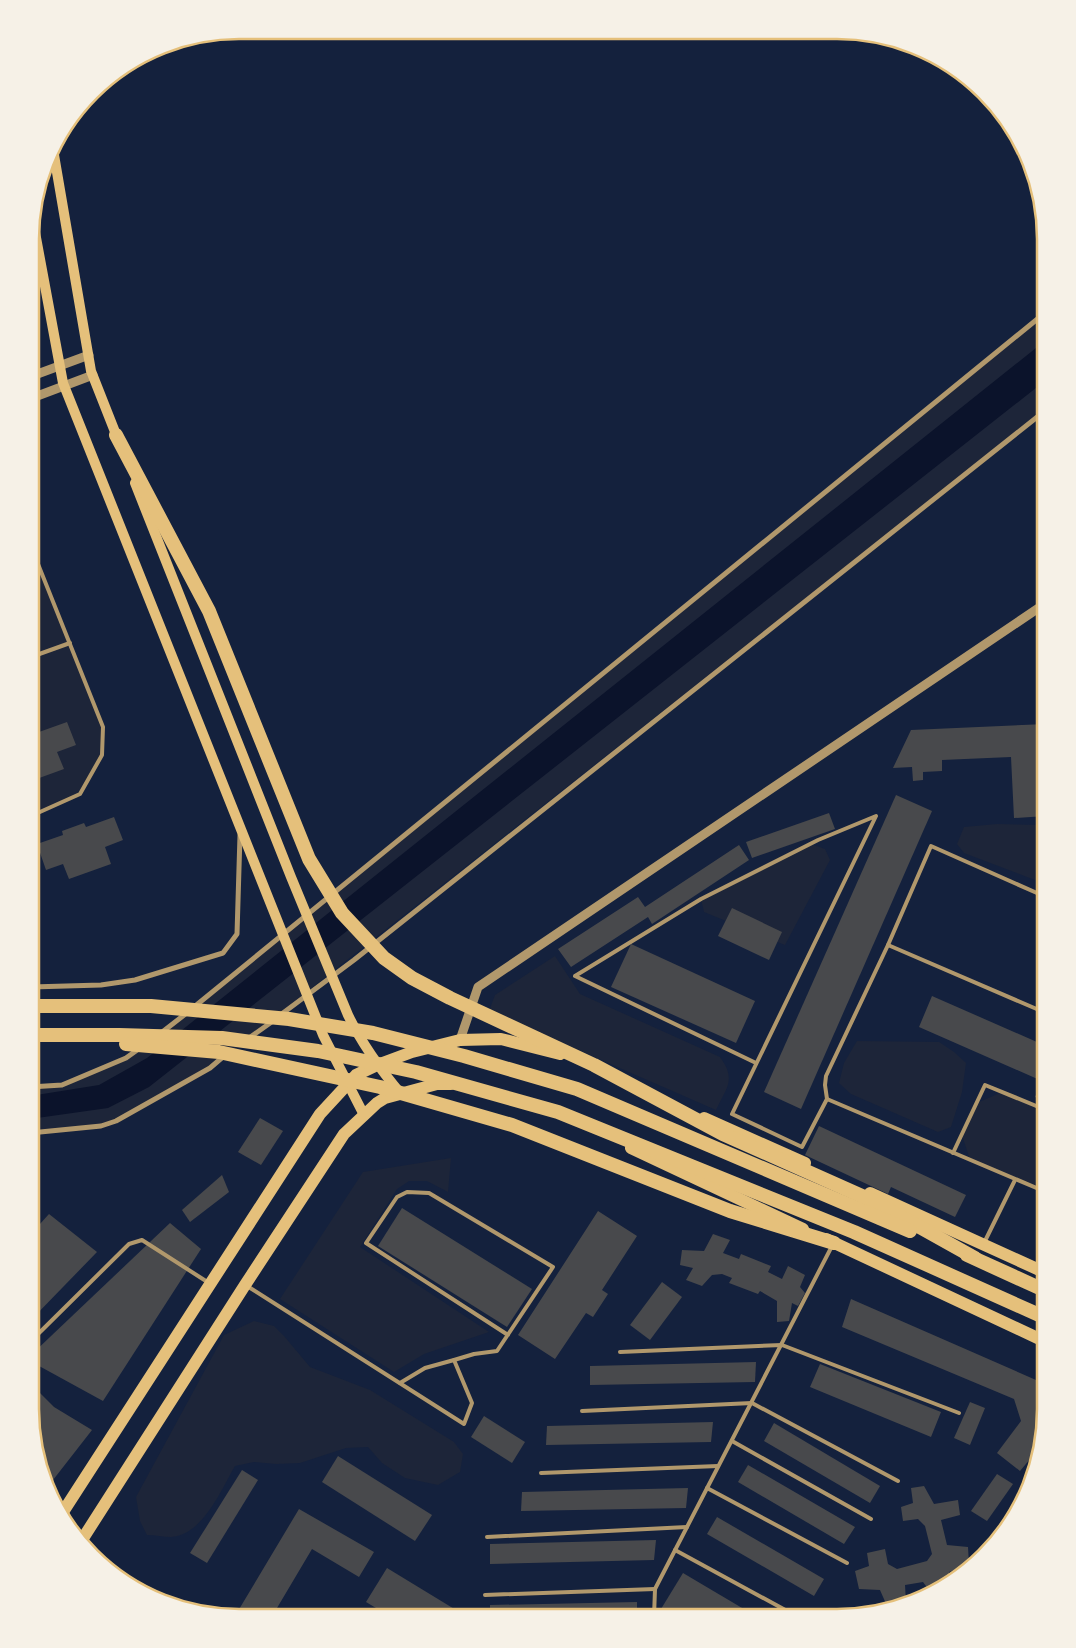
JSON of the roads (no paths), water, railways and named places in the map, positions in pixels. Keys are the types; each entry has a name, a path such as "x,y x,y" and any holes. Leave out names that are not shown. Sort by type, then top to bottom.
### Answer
{"highway":[{"path":"116,435 209,611 310,859 342,914 384,958 412,978 450,998 594,1064 723,1134 874,1201 975,1258"},
{"path":"39,1006 151,1006 289,1019 373,1033 464,1056 576,1090 975,1258 1037,1287"},
{"path":"39,1036 119,1035 222,1038 318,1051 426,1074 558,1112 854,1232 1037,1314"},
{"path":"39,1037 220,1052 380,1087 512,1125 730,1211 834,1243"}],"main road":[{"path":"55,160 93,375 291,877 348,1015 377,1064 401,1094"},
{"path":"39,254 64,386 320,1026 364,1115"},
{"path":"65,1508 320,1114 356,1075 377,1064 412,1052 460,1040 501,1039 554,1052 726,1127 1037,1269"},
{"path":"84,1536 344,1134 377,1103 385,1098 437,1084 468,1083 500,1092 621,1143 1037,1338"}],"street":[{"path":"39,1086 62,1085 126,1058 176,1021 1037,319"},
{"path":"39,374 89,355"},
{"path":"39,395 93,375"},
{"path":"39,1132 100,1126 116,1121 210,1068 354,960 1037,417"},
{"path":"460,1040 478,987 1037,609"},
{"path":"39,987 101,985 135,980 223,952 237,934 241,828"}],"lane":[{"path":"39,567 103,727 102,755 80,794 39,812"},
{"path":"39,654 70,643"},
{"path":"756,1063 576,976 701,899 818,840 876,816 732,1114 802,1147 827,1099 826,1076 888,945 930,846 1037,892"},
{"path":"888,945 1037,1009"},
{"path":"953,1153 985,1086 1037,1106"},
{"path":"827,1099 1037,1189"},
{"path":"984,1245 1015,1180"},
{"path":"400,1383 425,1368 474,1354 497,1352 553,1267 430,1193 407,1192 397,1197 366,1242 508,1334"},
{"path":"39,1333 129,1244 142,1240 211,1284"},
{"path":"654,1609 655,1589 834,1243"},
{"path":"245,1285 464,1424 472,1403 454,1360"},
{"path":"620,1352 782,1345 959,1413"},
{"path":"582,1412 752,1403 898,1481"},
{"path":"732,1441 871,1519"},
{"path":"541,1474 718,1466"},
{"path":"707,1488 847,1563"},
{"path":"487,1537 687,1527"},
{"path":"675,1550 783,1609"},
{"path":"485,1594 655,1589"}]}
